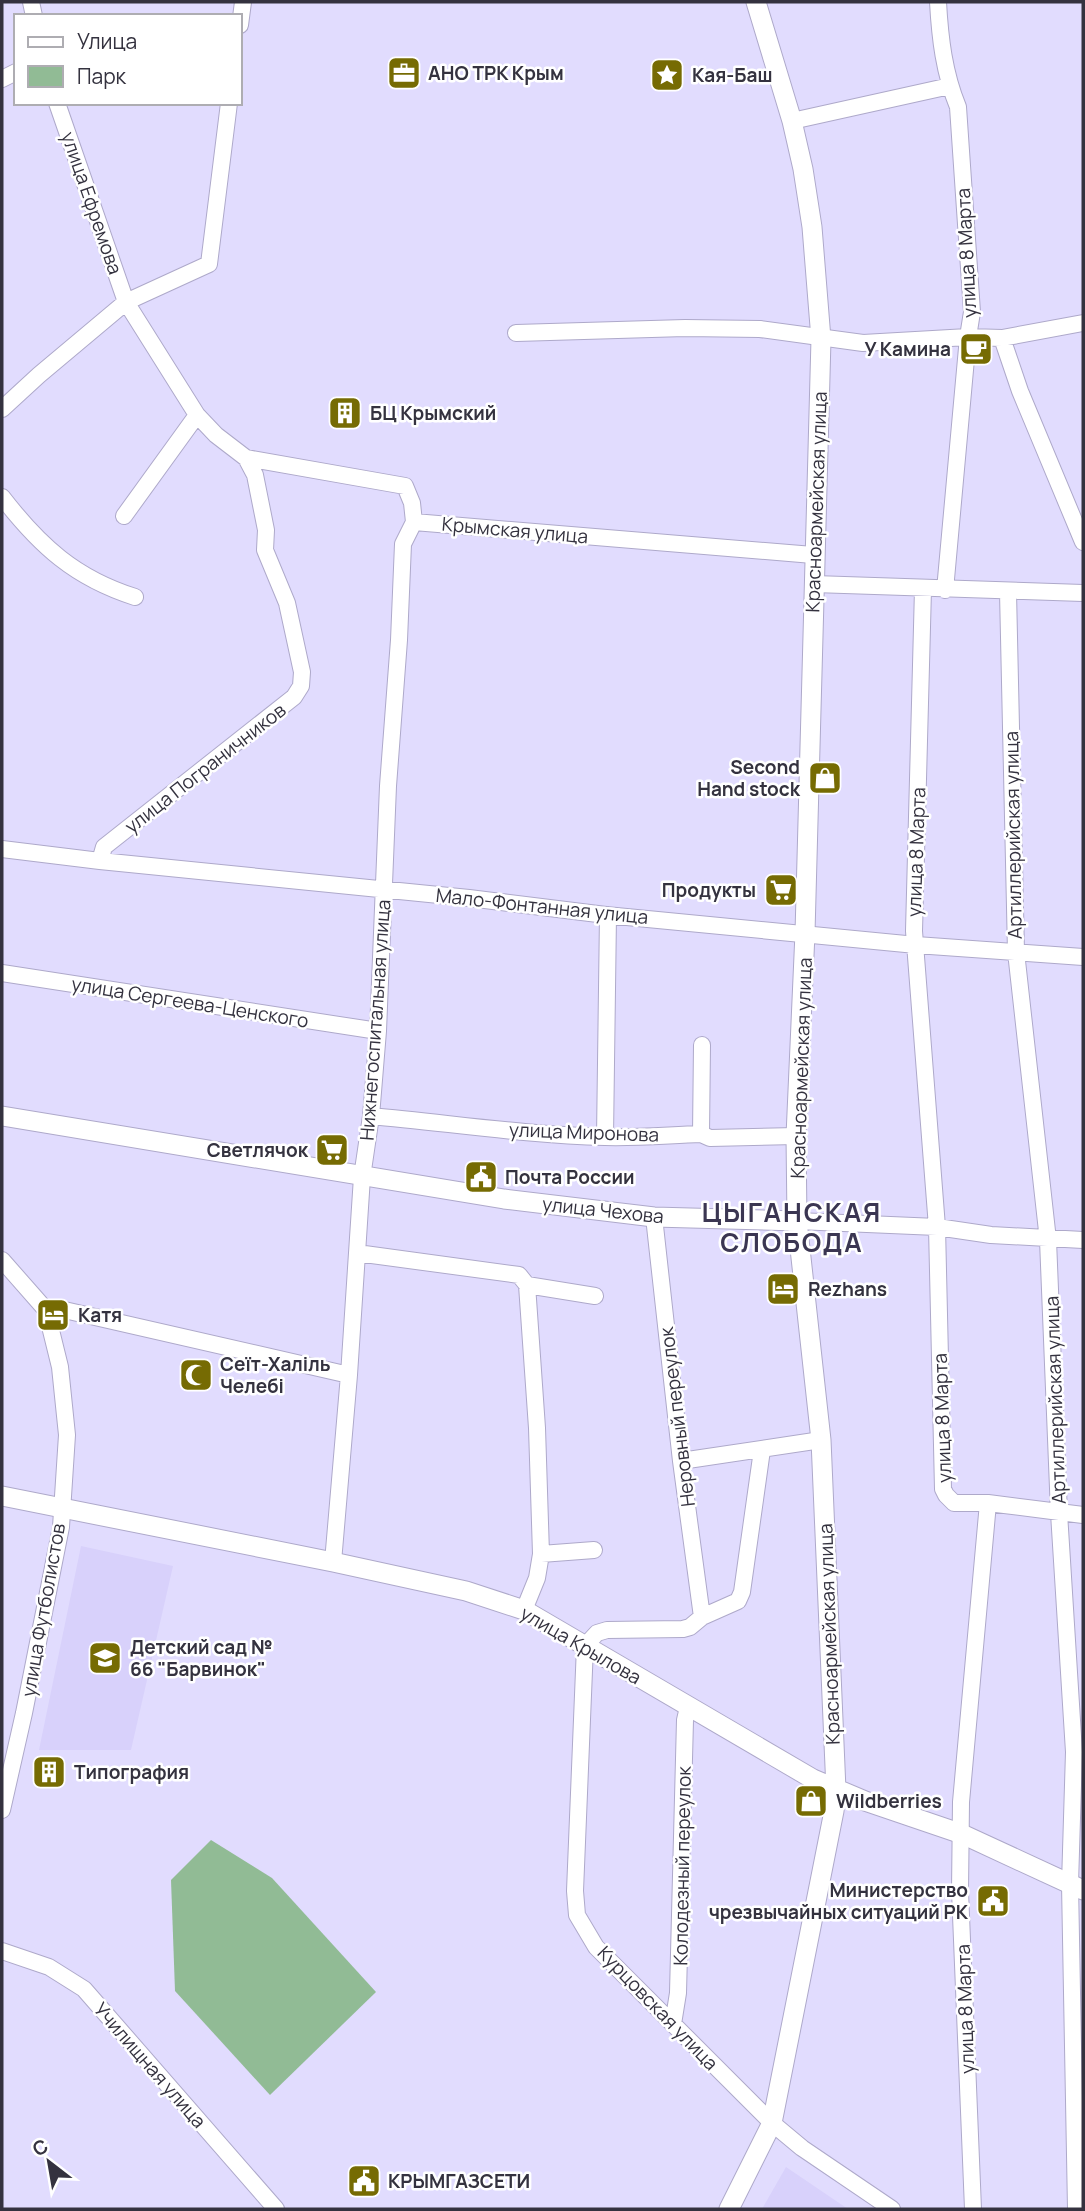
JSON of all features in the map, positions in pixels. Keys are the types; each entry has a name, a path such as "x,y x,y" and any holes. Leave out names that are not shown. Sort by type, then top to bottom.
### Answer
{"main road":[{"name":"Красноармейская улица","path":"729,2209 772,2123 836,1790 821,1440 797,1221 796,1136 805,933 813,555 821,339 808,198 792,121 756,2"},
{"name":"улица Чехова","path":"2,1116 504,1199 654,1217 797,1221"},
{"name":"улица Крылова","path":"2,1496 466,1591 524,1610 813,1779 836,1790 962,1833 1077,1887"}],"street":[{"name":"улица 8 Марта","path":"938,2 940,39 950,86 958,107 972,312 945,590"},
{"path":"792,121 950,86"},
{"name":"улица Ефремова","path":"58,105 126,302"},
{"path":"2,409 39,374 126,302 209,264 229,105"},
{"path":"126,302 197,415 216,435 246,458"},
{"path":"516,333 735,329 778,331 863,343 968,337 1002,338 1083,323"},
{"path":"1002,338 1020,391 1083,542"},
{"path":"124,516 197,415"},
{"name":"Крымская улица","path":"246,458 405,486 412,503 414,522 813,555"},
{"name":"улица Пограничников","path":"100,861 104,848 294,697 301,686 302,672 287,603 265,550 266,530 261,499 255,475 246,458"},
{"path":"2,497 26,528 57,557 110,589 135,597"},
{"name":"Нижнегоспитальная улица","path":"333,1562 362,1177 371,1116 378,1031 388,786 403,544 414,522"},
{"path":"814,584 1083,593"},
{"name":"улица 8 Марта","path":"923,589 914,931 937,1227 943,1489 954,1503 988,1503 961,1802 960,1891 973,2209"},
{"name":"Артиллерийская улица","path":"1007,592 1016,952 1048,1240 1059,1513 1079,1753 1076,2209"},
{"name":"Мало-Фонтанная улица","path":"2,849 608,915 1083,957"},
{"path":"604,1137 608,915"},
{"name":"улица Сергеева-Ценского","path":"2,973 378,1031"},
{"path":"701,1134 702,1045"},
{"name":"улица Миронова","path":"371,1116 516,1132 604,1137 701,1134 710,1138 796,1136"},
{"name":"Неровный переулок","path":"654,1217 681,1461 702,1616"},
{"name":"улица Чехова","path":"797,1221 937,1227 991,1235 1083,1240"},
{"path":"357,1253 519,1275 527,1285 537,1429 541,1553 537,1578 524,1610"},
{"name":"улица Футболистов","path":"2,1260 46,1310 60,1367 66,1426 61,1527 2,1810"},
{"path":"527,1285 596,1296"},
{"path":"46,1310 60,1309 349,1376"},
{"path":"681,1461 821,1440"},
{"path":"585,1646 597,1633 607,1630 690,1627 702,1616 734,1604 741,1597 762,1450"},
{"path":"988,1503 1083,1515"},
{"path":"541,1553 594,1550"},
{"name":"Курцовская улица","path":"585,1646 575,1891 577,1914 596,1947 772,2123 802,2148 892,2209"},
{"name":"Колодезный переулок","path":"673,2024 678,1993 685,1720 688,1707"},
{"name":"Училищная улица","path":"2,1951 49,1967 84,1989 276,2209"}],"shaded area":[{"name":"Детский сад № 66 \"Барвинок\"","path":"81,1546 173,1566 131,1750 39,1750"},
{"path":"786,2167 848,2209 762,2209"}],"green space":[{"path":"211,1840 272,1878 376,1992 270,2095 175,1991 171,1880"}],"place":[{"name":"АНО ТРК Крым","path":"404,73"},
{"name":"Кая-Баш","path":"667,75"},
{"name":"У Камина","path":"976,349"},
{"name":"БЦ Крымский","path":"345,413"},
{"name":"Second Hand stock","path":"825,778"},
{"name":"Продукты","path":"781,890"},
{"name":"Светлячок","path":"332,1150"},
{"name":"Почта России","path":"481,1177"},
{"name":"Rezhans","path":"783,1289"},
{"name":"Катя","path":"53,1315"},
{"name":"Сеїт-Халіль Челебі","path":"196,1375"},
{"name":"Детский сад № 66 \"Барвинок\"","path":"105,1658"},
{"name":"Типография","path":"49,1772"},
{"name":"Wildberries","path":"811,1801"},
{"name":"Министерство чрезвычайных ситуаций РК","path":"993,1901"},
{"name":"КРЫМГАЗСЕТИ","path":"364,2181"}],"district":[{"name":"ЦЫГАНСКАЯ СЛОБОДА","path":"792,1227"}]}
